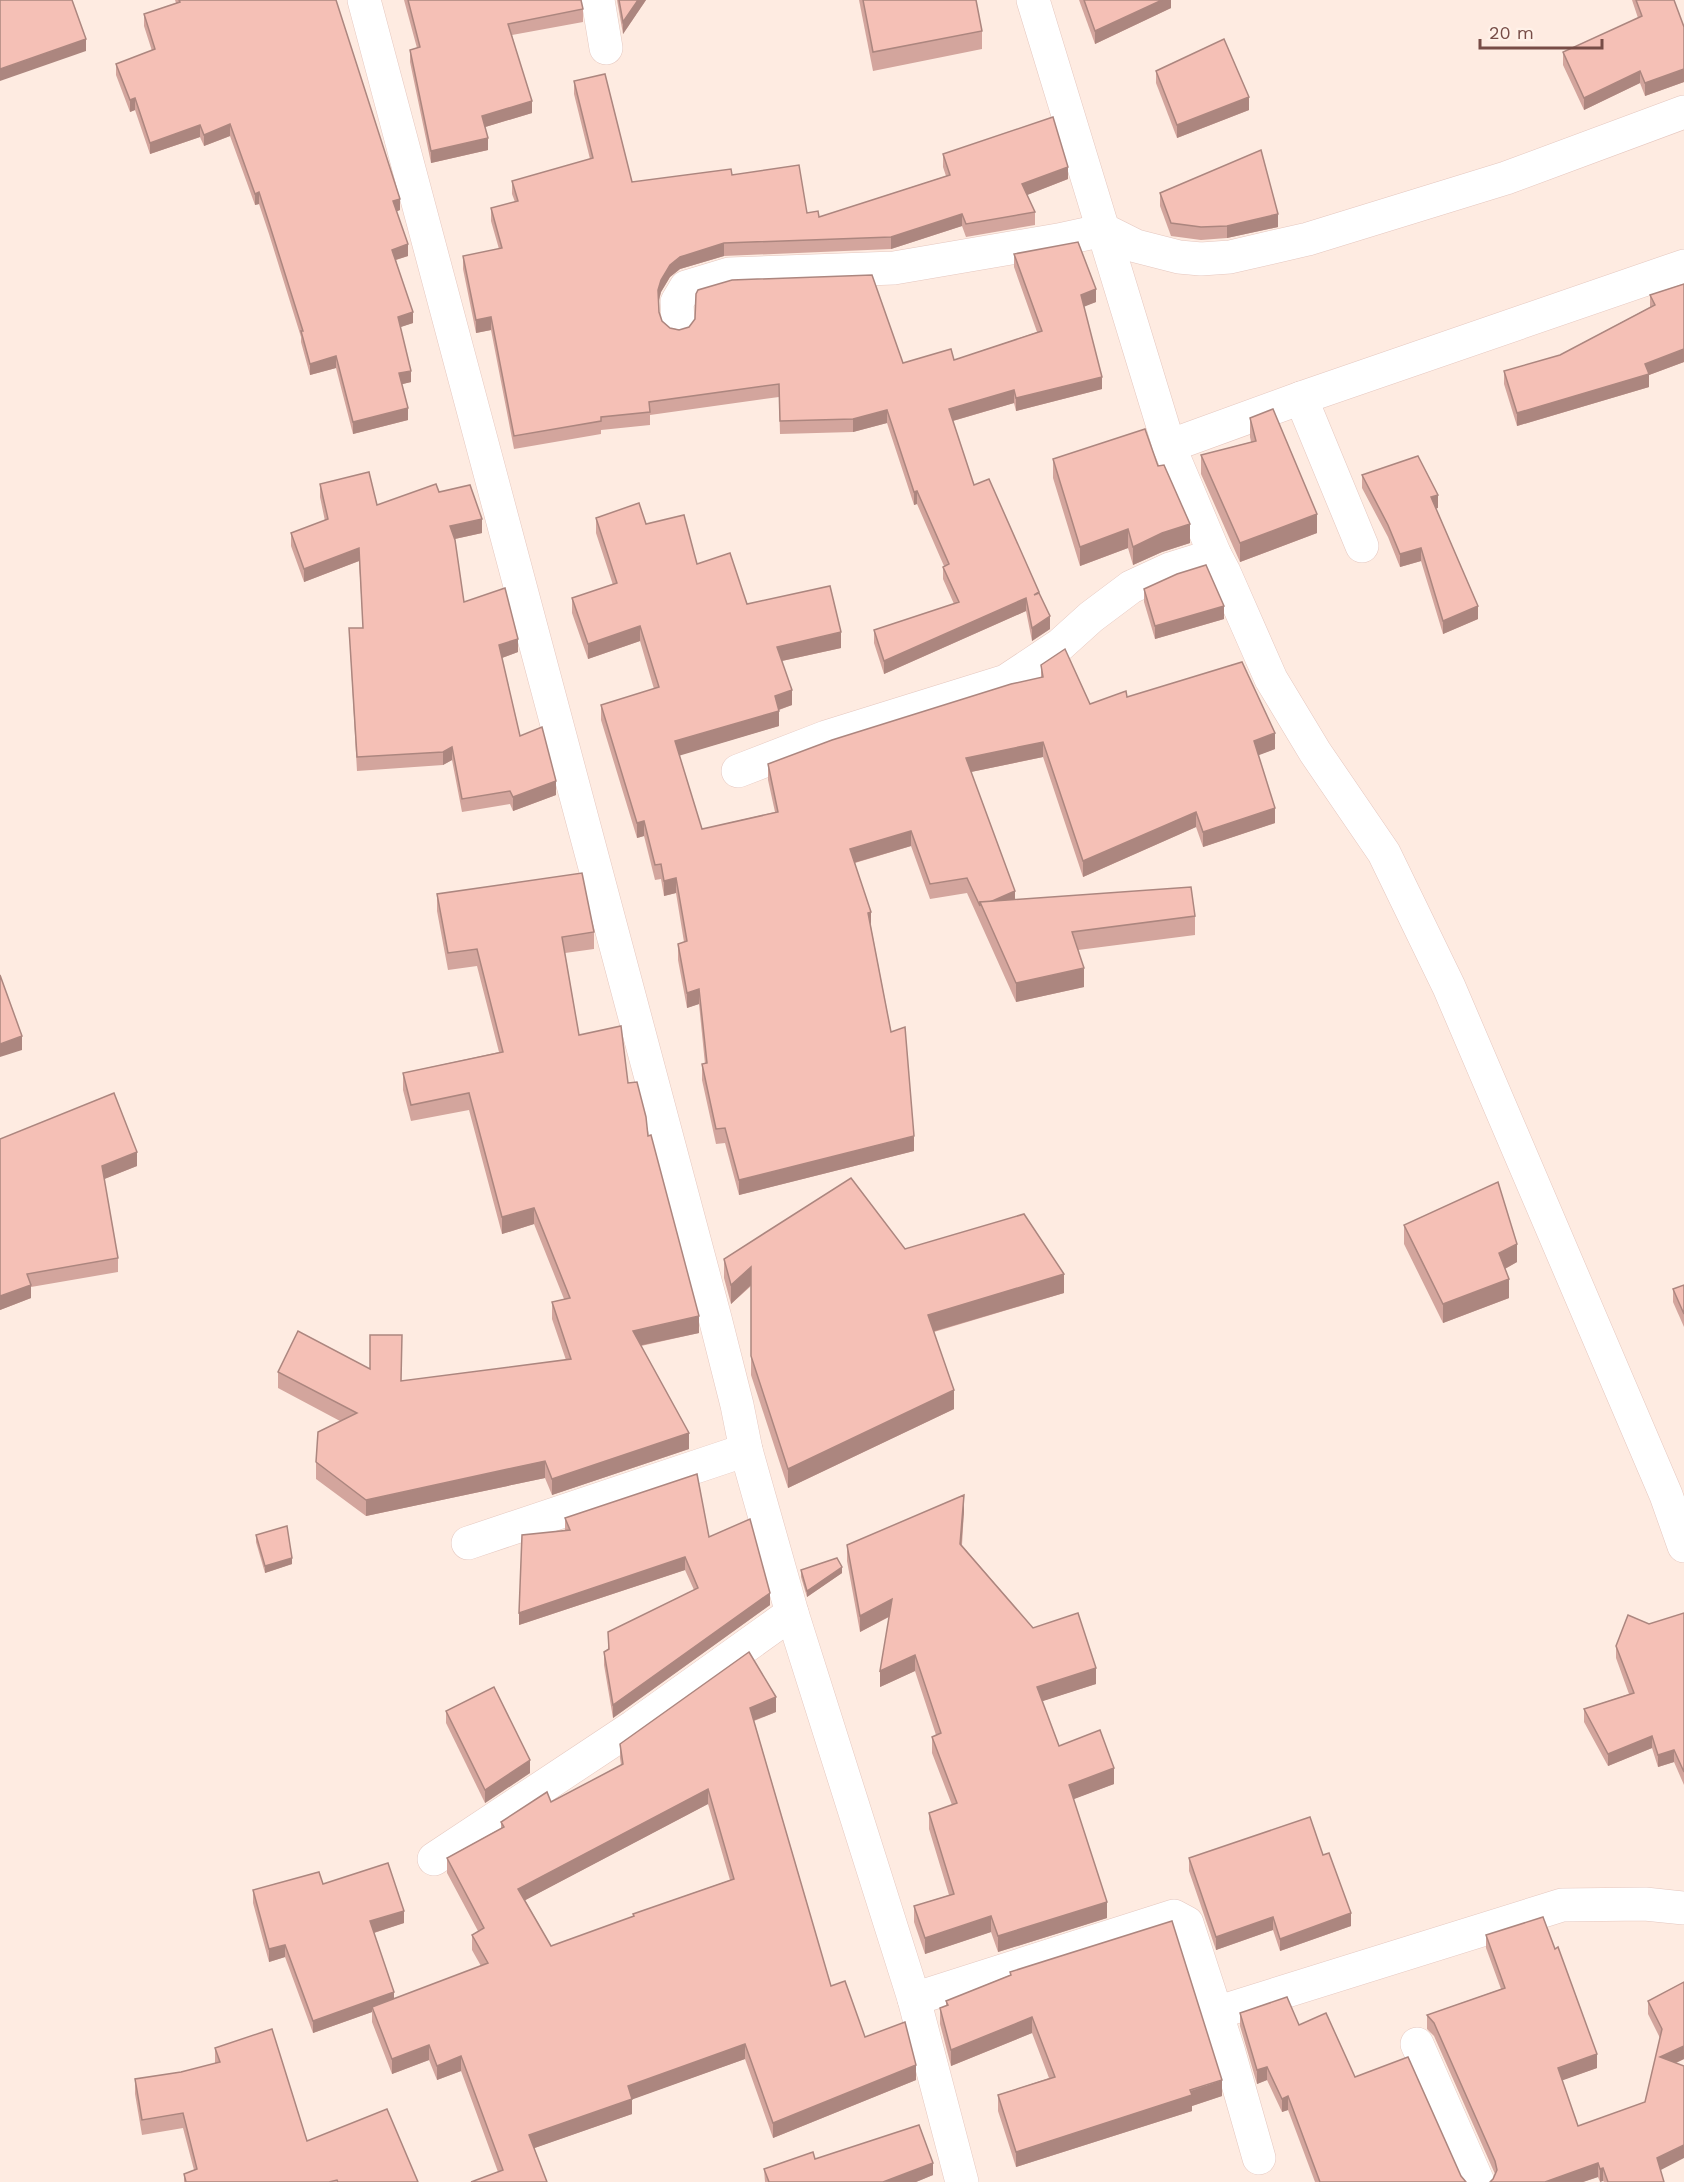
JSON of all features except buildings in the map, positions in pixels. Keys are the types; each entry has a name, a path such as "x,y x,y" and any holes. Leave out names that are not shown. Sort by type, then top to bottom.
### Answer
{"street":[{"path":"598,0 606,48"},
{"path":"1033,0 1169,446 1271,679 1315,752 1384,853 1449,987 1661,1485 1684,1546"},
{"path":"367,1 715,1318 746,1450 792,1613 914,2000 962,2182"},
{"path":"678,324 677,302 686,287 729,274 894,268 1104,230 1136,246 1179,257 1201,260 1230,257 1308,239 1506,178 1684,112"},
{"path":"1169,446 1684,266"},
{"path":"1301,398 1362,546"},
{"path":"738,771 826,737 1006,681 1060,645 1091,617 1131,587 1170,569 1215,555"},
{"path":"468,1543 746,1450"},
{"path":"434,1859 633,1727 792,1613"},
{"path":"1216,2013 1562,1905 1645,1904 1684,1908"},
{"path":"914,2000 1174,1916 1187,1923 1259,2158"},
{"path":"1417,2044 1478,2182"}]}
